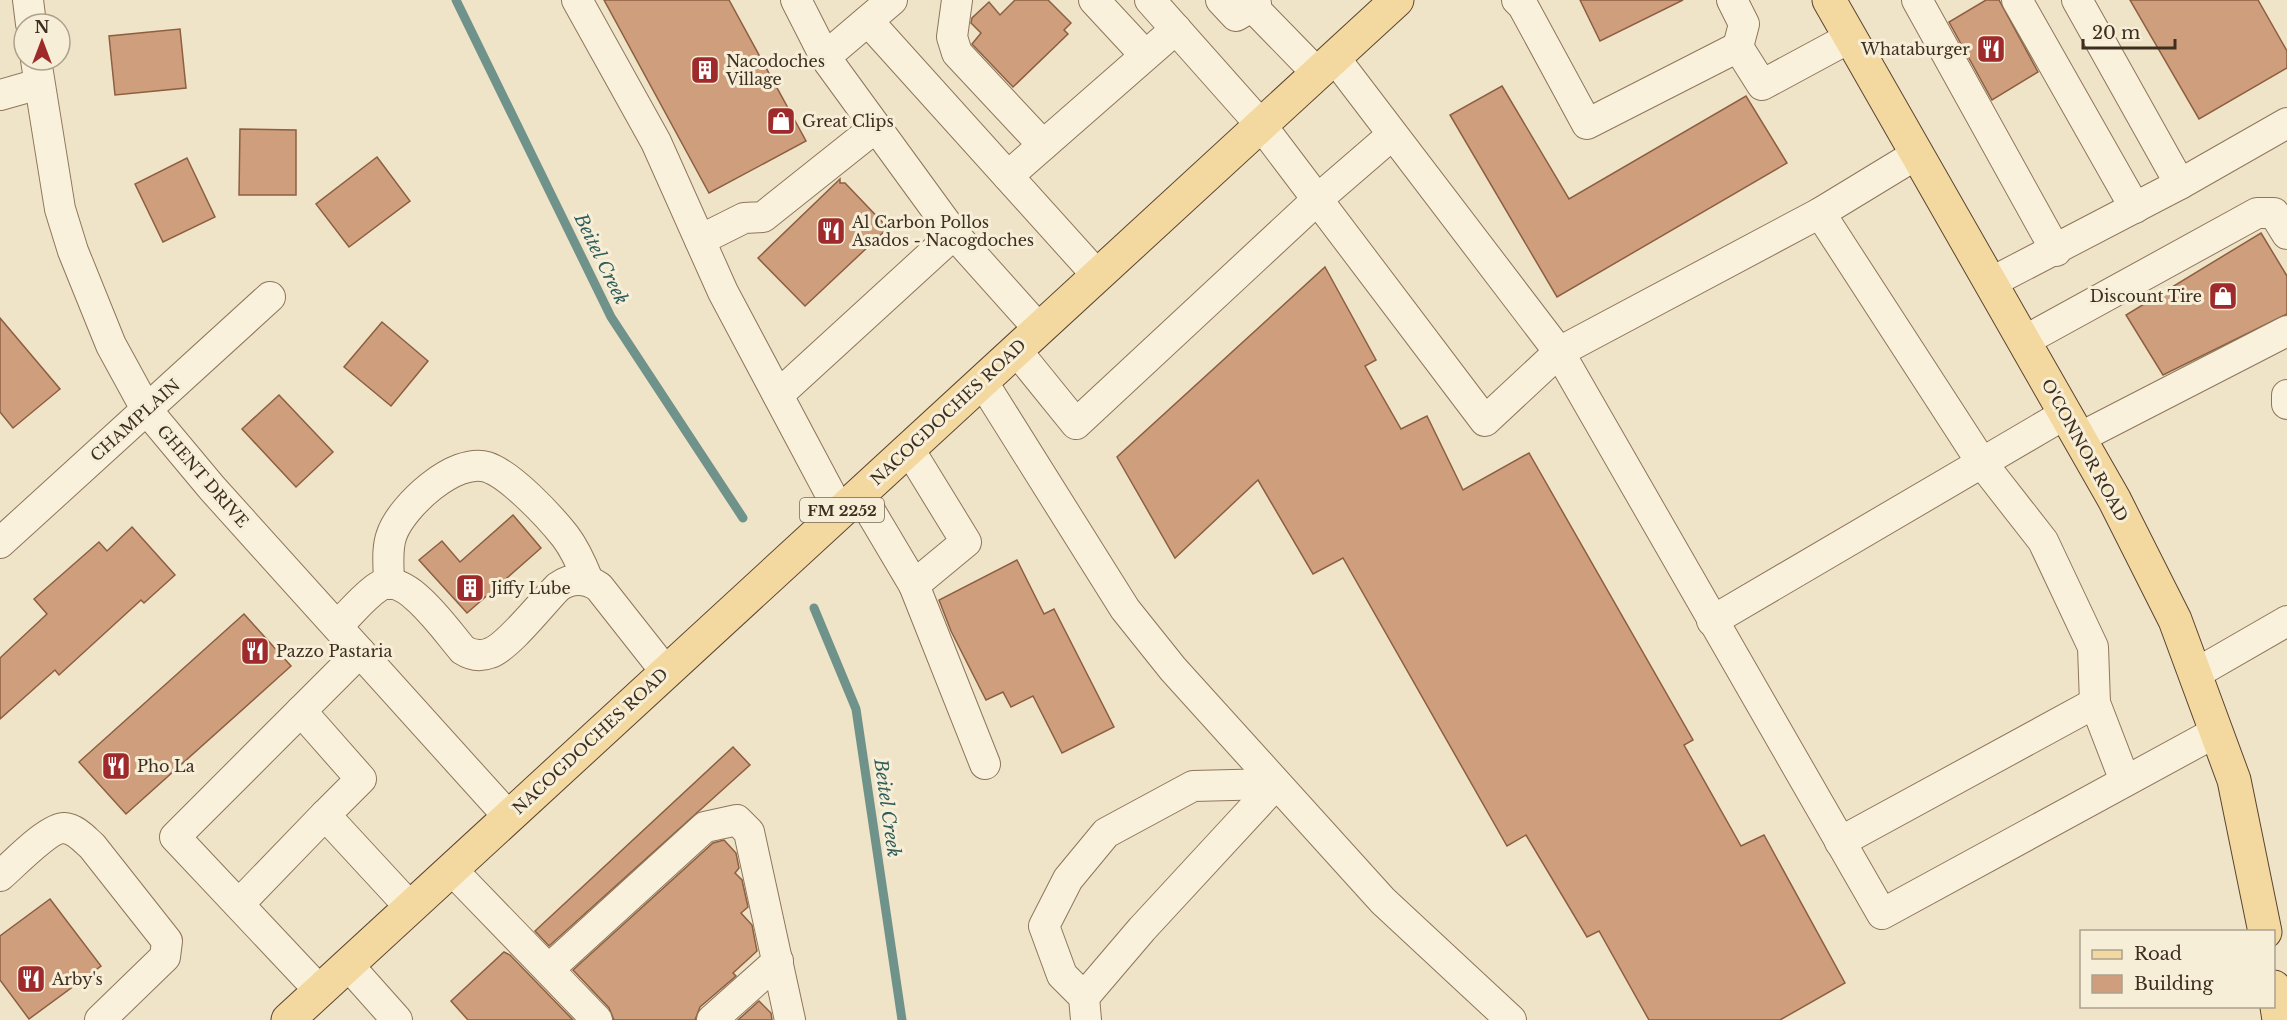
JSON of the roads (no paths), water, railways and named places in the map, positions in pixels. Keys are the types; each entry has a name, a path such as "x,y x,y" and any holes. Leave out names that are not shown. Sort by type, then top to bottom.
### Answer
{"main road":[{"name":"O'CONNOR ROAD","path":"1829,0 2114,499 2175,620 2234,780 2265,930"},
{"name":"NACOGDOCHES ROAD","path":"288,1020 1394,1"},
{"path":"2275,995 2278,1020"}],"street":[{"path":"578,0 656,142 723,292 778,395 850,503 914,585 985,764"},
{"path":"796,0 825,57 1028,339 1076,424 1319,198 1392,135"},
{"path":"825,57 892,0"},
{"path":"957,0 952,38 957,53 1043,146"},
{"path":"1094,0 1145,55"},
{"path":"1150,0 1261,125 1319,198 1485,421 1559,352 1820,213 1917,154"},
{"path":"1221,0 1236,16 1253,2 1326,65 1392,135 1559,352 1882,914 2216,732"},
{"path":"1732,0 1744,24 1738,47 1762,85 1851,38"},
{"path":"1917,0 2056,251"},
{"path":"2017,0 2135,208"},
{"path":"2077,0 2180,184"},
{"path":"1524,2 1587,124 1738,47"},
{"path":"868,21 1097,275"},
{"path":"1008,176 1176,29"},
{"path":"0,95 37,72"},
{"name":"GHENT DRIVE","path":"37,72 60,209 73,251 111,345 146,409 212,488 508,816"},
{"path":"1990,283 2056,251 2287,123"},
{"path":"700,240 744,218 763,217 876,127"},
{"path":"1820,213 1982,463 2043,541 2093,647 2095,703 2125,781"},
{"path":"2024,341 2257,213 2274,213 2287,234"},
{"path":"778,395 954,234"},
{"name":"CHAMPLAIN","path":"0,543 270,297"},
{"path":"1712,621 1982,463 2287,331"},
{"path":"982,381 1125,609 1173,669 1383,901 1511,1020"},
{"path":"2287,394 2287,404"},
{"path":"909,449 966,542 914,585"},
{"path":"389,584 392,534 403,513 444,477 464,466 485,466 502,474 549,519 577,555 588,580 599,587 666,672"},
{"path":"337,627 379,586 399,585 411,591 463,650 477,655 491,653 510,638 566,582 588,580"},
{"path":"2195,674 2287,621"},
{"path":"320,991 175,837 360,652"},
{"path":"1840,842 2095,703"},
{"path":"238,904 362,779 301,711"},
{"path":"1276,784 1142,929 1085,1009 1062,975 1044,926 1068,879 1106,833 1193,786 1276,784"},
{"path":"325,814 411,907"},
{"path":"549,969 705,827 737,820 749,832 790,1020"},
{"path":"0,876 53,831 65,828 77,832 167,941 165,957 100,1020"},
{"path":"452,869 597,1020"},
{"path":"712,1020 778,961"},
{"path":"348,965 397,1020"}],"waterway":[{"name":"Beitel Creek","path":"456,0 611,317 743,518"},
{"name":"Beitel Creek","path":"814,608 856,709 902,1020"}],"place":[{"name":"Whataburger","path":"1991,49"},
{"name":"Nacodoches Village","path":"705,70"},
{"name":"Great Clips","path":"781,121"},
{"name":"Al Carbon Pollos Asados - Nacogdoches","path":"831,231"},
{"name":"Discount Tire","path":"2223,296"},
{"name":"Jiffy Lube","path":"470,588"},
{"name":"Pazzo Pastaria","path":"255,651"},
{"name":"Pho La","path":"116,766"},
{"name":"Arby's","path":"31,979"}]}
